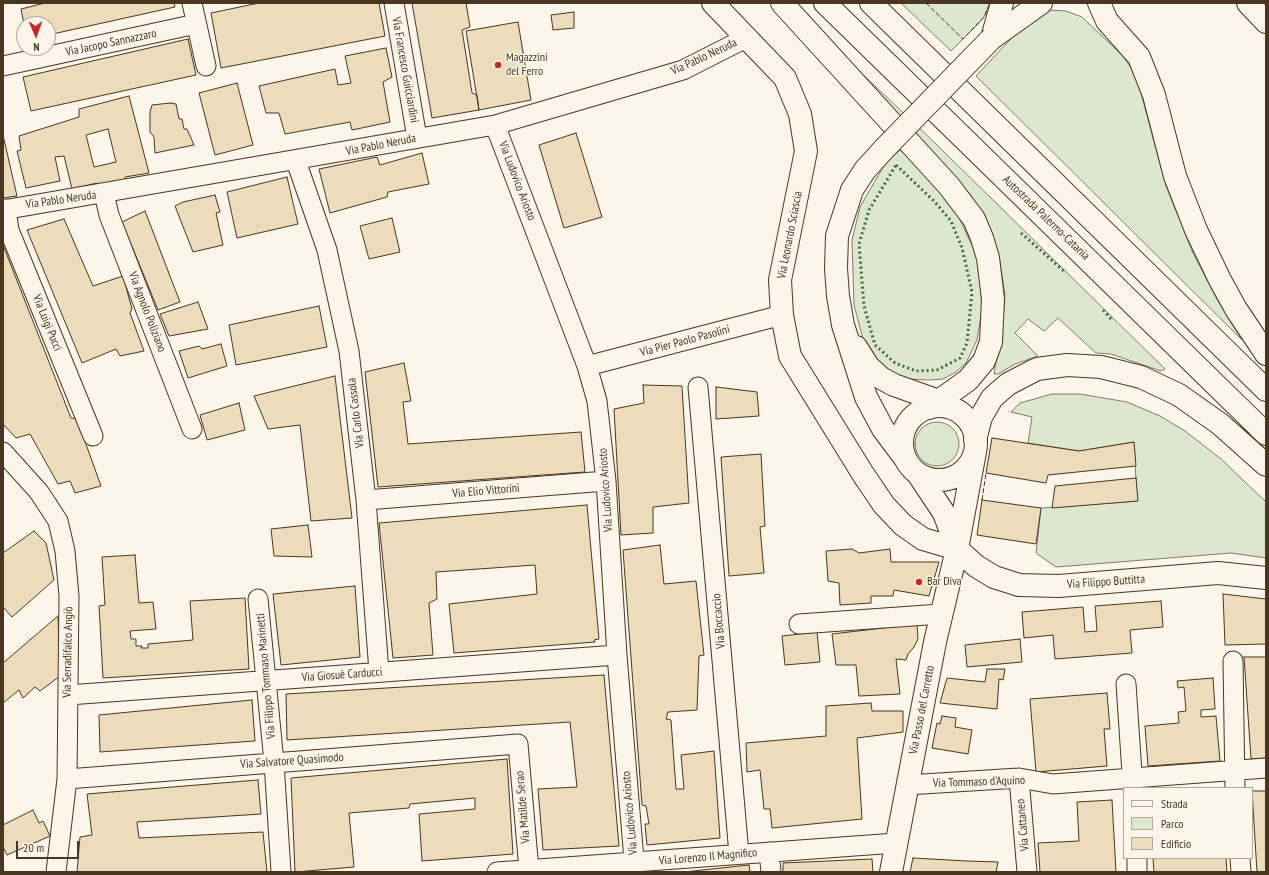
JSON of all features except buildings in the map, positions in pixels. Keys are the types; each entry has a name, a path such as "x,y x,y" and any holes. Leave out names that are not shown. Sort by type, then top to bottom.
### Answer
{"main road":[{"name":"Via Leonardo Sciascia","path":"712,3 785,78 800,114 806,151 780,280 782,315 790,356 884,505 903,525 923,539 957,549"},
{"path":"782,3 949,186 974,219 988,258 993,299 991,342 984,361 968,380 940,406 917,414 908,423 903,434 902,447 904,458"},
{"name":"Autostrada Palermo-Catania","path":"825,3 1266,434"},
{"path":"871,3 1266,390"},
{"path":"992,38 1002,3"},
{"path":"957,549 944,513 918,474 910,467 883,429 866,397 844,325 838,296 836,268 837,236 852,190 865,170 992,38 1040,3"},
{"path":"1099,3 1107,21 1139,57 1154,95 1175,176 1196,230 1233,304 1266,354"},
{"path":"1248,3 1266,22"},
{"path":"844,325 868,366 881,378 940,406 969,422 975,446 970,463 962,472 952,478 935,480 918,474"},
{"name":"Via Passo del Carretto","path":"891,872 941,614 957,549 981,416 992,398 1008,384 1037,369 1067,365 1101,367 1140,377 1179,394 1220,424 1266,465"},
{"name":"Via Filippo Buttitta","path":"957,549 976,566 994,577 1019,585 1059,586 1218,573 1266,578"}],"street":[{"path":"192,3 206,66"},
{"name":"Via Francesco Guicciardini","path":"394,3 417,138"},
{"name":"Via Jacopo Sannazzaro","path":"3,66 196,24"},
{"name":"Via Pablo Neruda","path":"5,209 296,161 495,125 683,70 746,38"},
{"name":"Via Ludovico Ariosto","path":"495,125 587,366 597,401 606,481 617,655 634,867"},
{"name":"Via Carlo Cassola","path":"296,161 327,250 347,343 366,500 379,672"},
{"name":"Via Agnolo Poliziano","path":"104,193 109,215 192,429"},
{"name":"Via Luigi Pucci","path":"5,209 9,230 93,436"},
{"name":"Via Pier Paolo Pasolini","path":"587,366 782,315"},
{"name":"Via Boccaccio","path":"698,387 739,854"},
{"name":"Via Serradifalco Angiò","path":"3,452 38,492 58,521 65,551 69,596 67,779 56,872"},
{"name":"Via Elio Vittorini","path":"366,500 606,481"},
{"name":"Via Filippo Tommaso Marinetti","path":"258,599 274,762 281,872"},
{"path":"799,624 941,614"},
{"name":"Via Giosuè Carducci","path":"68,695 617,655"},
{"path":"1233,661 1234,779"},
{"path":"1126,684 1133,783"},
{"name":"Via Salvatore Quasimodo","path":"67,779 518,744"},
{"name":"Via Matilde Serao","path":"518,744 529,870"},
{"name":"Via Tommaso d'Aquino","path":"907,785 1019,778 1053,784 1133,783 1234,779 1266,768"},
{"name":"Via Cattaneo","path":"1019,778 1027,872"},
{"name":"Via Lorenzo Il Magnifico","path":"497,872 634,867 739,854 896,842"},
{"path":"769,852 771,872"},
{"path":"1137,859 1137,872"},
{"path":"1240,859 1241,872"}],"green space":[{"path":"901,3 990,3 984,17 951,51"},
{"path":"1049,10 1066,11 1082,17 1123,56 1136,75 1166,186 1193,253 1218,301 1242,340 976,76 1032,16"},
{"path":"857,69 936,144 1165,369 1161,371 1111,354 1096,353 1058,318 1044,331 1028,319 1015,333 1038,356 1015,364 998,374 994,374 1003,320 1005,295 1000,262 983,215 970,194 856,70"},
{"path":"900,150 924,171 954,207 977,256 982,310 977,340 966,363 956,372 943,379 908,379 883,368 870,355 863,339 854,305 852,240 860,207 886,162"},
{"path":"1052,394 1080,394 1127,402 1160,416 1185,431 1221,459 1266,502 1266,558 1231,553 1056,567 1036,553 1041,508 1137,501 1134,442 1079,451 1028,443 1032,417 1011,412 1020,403"},
{"path":"933,422 941,422 946,423 953,428 958,435 958,453 953,460 946,465 933,466 925,463 918,456 915,448 915,440 918,432 925,425"}],"hedge":[{"path":"896,165 934,201 951,221 962,248 972,292 967,343 960,358 937,370 916,371 895,363 875,345 864,306 859,244 869,210 896,165"},
{"path":"1021,233 1066,273"},
{"path":"1103,310 1111,319"}],"fence":[{"path":"926,3 963,39 984,17 990,3"},
{"path":"982,500 986,473"}],"place":[{"name":"Magazzini del Ferro","path":"498,65"},
{"name":"Bar Diva","path":"919,582"}]}
